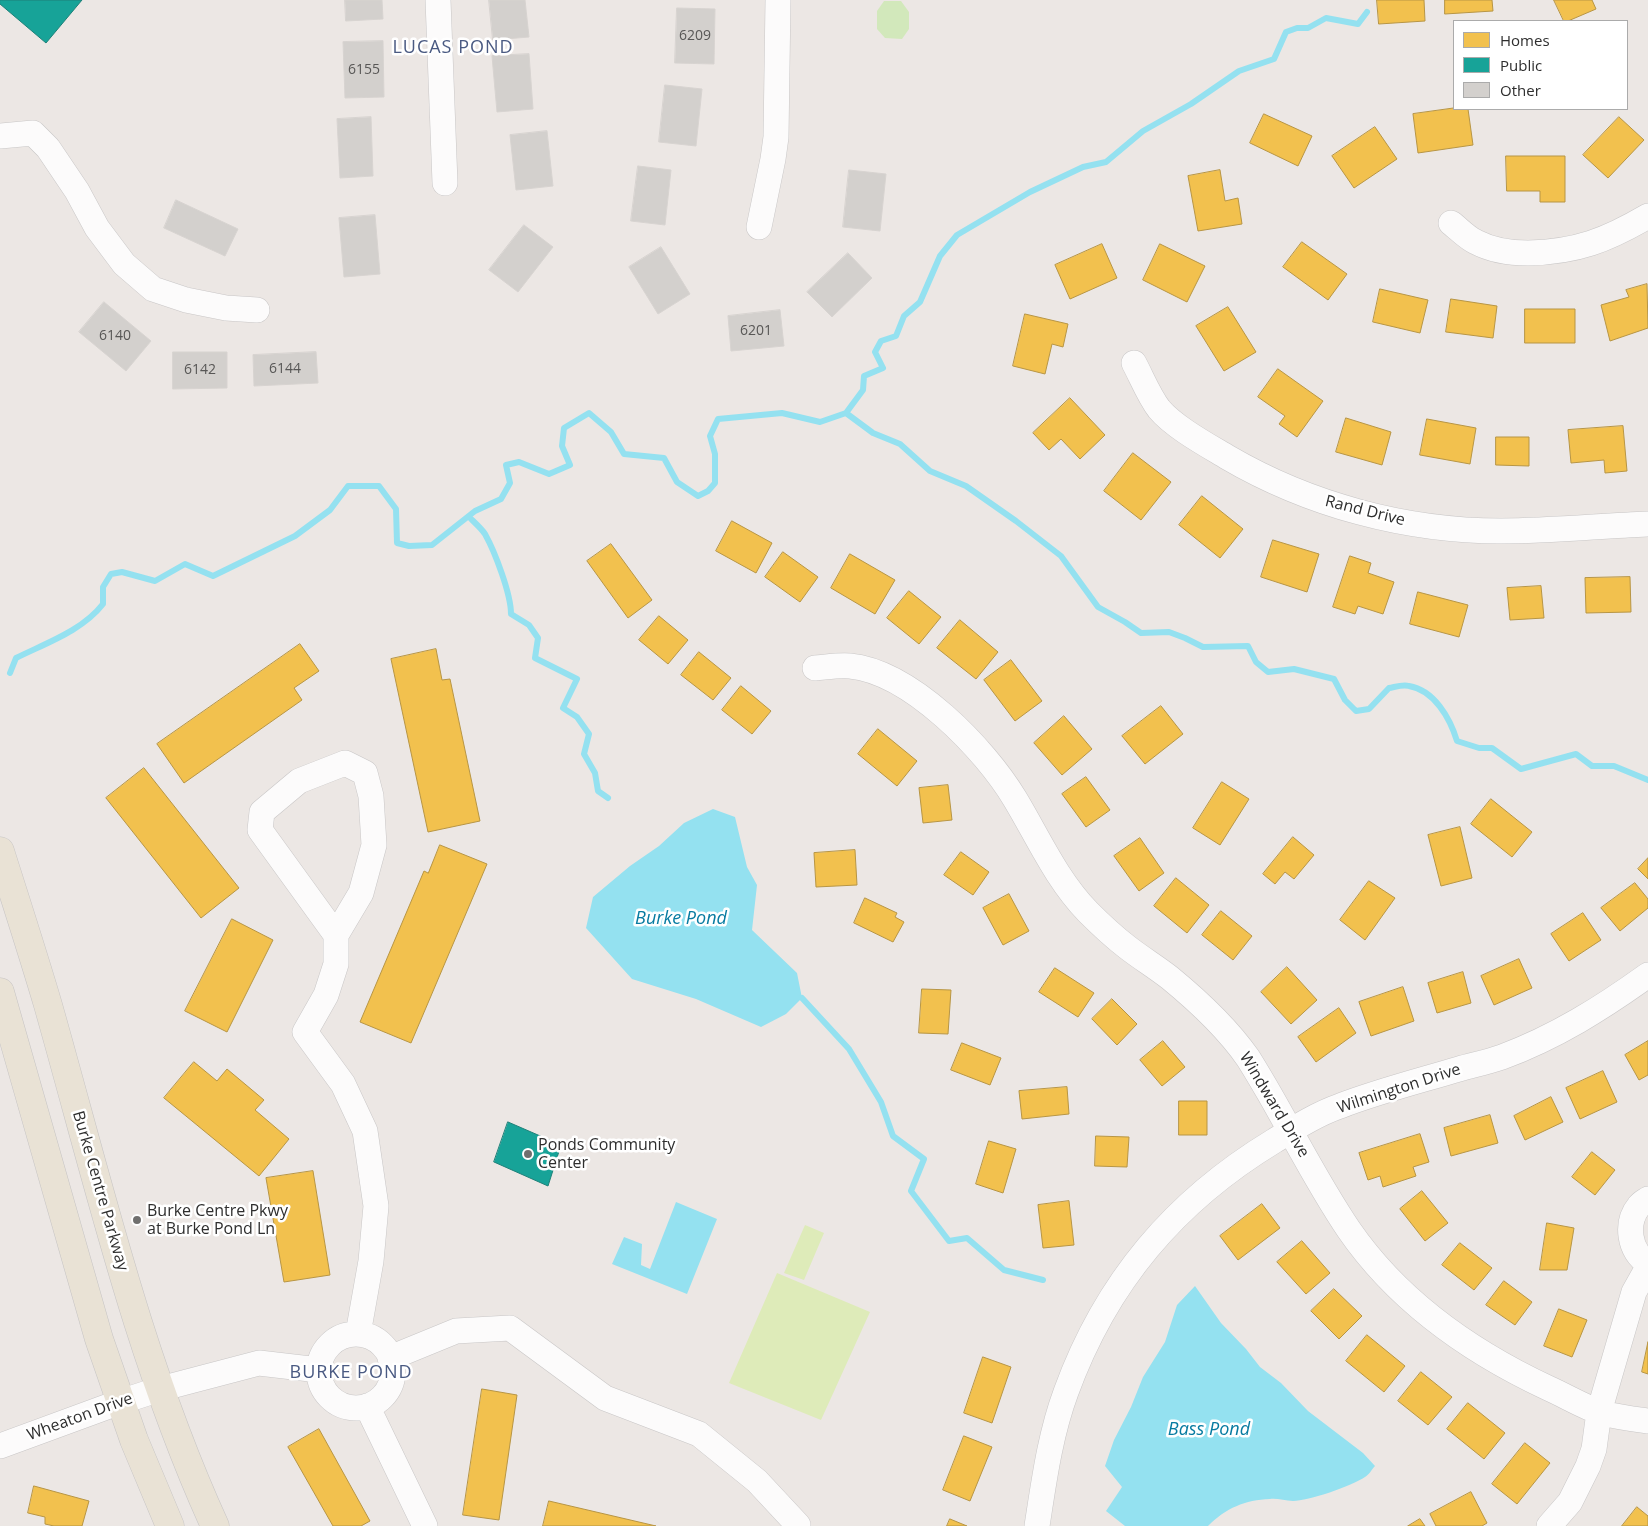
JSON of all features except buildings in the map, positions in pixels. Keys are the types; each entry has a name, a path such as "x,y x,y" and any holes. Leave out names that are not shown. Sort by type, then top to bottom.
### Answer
{"main road":[{"name":"Burke Centre Parkway","path":"0,850 48,1004 110,1231 160,1389 195,1482 215,1526"},
{"path":"0,992 96,1329 134,1440 170,1526"}],"street":[{"path":"438,0 445,183"},
{"path":"759,227 776,137 778,0"},
{"path":"0,136 33,133 48,148 77,190 97,228 124,264 153,289 186,300 226,308 258,310"},
{"path":"1452,223 1474,241 1508,253 1554,252 1582,247 1611,237 1648,216"},
{"name":"Rand Drive","path":"1134,363 1158,408 1168,419 1248,469 1296,492 1339,506 1392,519 1445,528 1501,531 1648,524"},
{"name":"Windward Drive","path":"815,668 850,666 886,676 920,697 952,723 980,750 1004,780 1045,854 1086,910 1124,945 1170,978 1214,1017 1247,1057 1291,1131 1325,1194 1350,1232 1380,1268 1415,1304 1455,1335 1493,1360 1527,1378 1600,1412 1648,1421"},
{"path":"336,935 260,830 262,812 299,781 345,763 365,773 371,796 374,845 361,893 336,935 336,964 326,995 305,1032 343,1084 364,1131 376,1206 370,1261 358,1334"},
{"name":"Wilmington Drive","path":"1037,1526 1047,1459 1065,1393 1083,1351 1122,1282 1148,1245 1184,1208 1243,1160 1338,1106 1382,1091 1500,1058 1549,1038 1607,1004 1648,975"},
{"path":"1648,1198 1639,1206 1632,1220 1630,1235 1635,1250 1648,1263"},
{"path":"1549,1526 1570,1502 1588,1466 1594,1450 1600,1412 1634,1292 1648,1267"},
{"path":"390,1358 456,1331 510,1328 605,1398 699,1434 757,1481 798,1525"},
{"path":"358,1334 378,1341 390,1358 392,1378 389,1387 383,1396 367,1406 344,1406 333,1400 325,1392 320,1382 321,1358 331,1344 346,1335 358,1334"},
{"name":"Wheaton Drive","path":"0,1446 160,1389 259,1363 319,1370"},
{"path":"367,1406 425,1526"}],"green space":[{"path":"884,1 901,1 909,12 909,29 902,39 885,38 877,29 877,11"},
{"path":"805,1225 824,1233 804,1280 784,1273"},
{"path":"777,1273 870,1312 821,1420 729,1383"}],"water":[{"name":"Burke Pond","path":"713,809 735,817 747,867 757,885 752,930 797,973 802,998 786,1014 761,1027 696,999 632,979 586,928 593,897 630,866 659,846 684,823"},
{"path":"676,1202 717,1219 687,1294 612,1264 624,1237 642,1244 641,1265 650,1269"},
{"name":"Bass Pond","path":"1195,1286 1221,1323 1260,1367 1281,1383 1308,1411 1363,1453 1375,1466 1368,1475 1340,1489 1309,1499 1293,1501 1273,1499 1244,1503 1222,1514 1208,1526 1125,1526 1106,1511 1122,1487 1105,1466 1114,1440 1131,1407 1143,1377 1165,1342 1177,1305"}],"waterway":[{"path":"10,673 16,658 63,636 85,622 103,604 103,587 111,574 122,572 155,581 185,564 213,576 295,536 330,510 348,486 379,486 396,509 397,543 409,546 432,545 475,511 501,499 510,483 506,465 519,462 549,474 570,465 562,446 564,428 589,413 611,432 624,454 664,458 677,482 698,496 708,491 715,483 715,454 710,436 718,419 782,413 820,422 846,413 863,390 864,376 883,368 875,352 881,341 896,336 904,316 920,302 940,256 957,235 1030,192 1083,167 1106,162 1143,131 1191,104 1239,71 1274,59 1286,32 1297,28 1308,28 1326,18 1358,24 1367,12"},
{"path":"846,413 873,433 900,444 930,471 966,486 1016,521 1061,556 1098,607 1141,633 1169,632 1203,647 1248,646 1256,662 1268,672 1294,669 1334,679 1345,700 1356,711 1369,709 1389,688 1404,685 1418,689 1426,693 1440,706 1450,723 1457,741 1479,748 1492,748 1521,769 1576,754 1592,766 1614,766 1648,780"},
{"path":"469,517 485,534 493,551 502,573 511,614 529,625 538,638 535,658 577,679 563,708 577,717 589,734 584,754 595,773 598,791 608,798"},
{"path":"802,998 849,1049 881,1102 893,1136 924,1159 911,1191 949,1241 967,1238 1004,1270 1043,1280"}],"place":[{"name":"Ponds Community Center","path":"528,1154"},
{"name":"Burke Centre Pkwy at Burke Pond Ln","path":"137,1220"}],"district":[{"name":"LUCAS POND","path":"453,48"},
{"name":"BURKE POND","path":"351,1373"}]}
